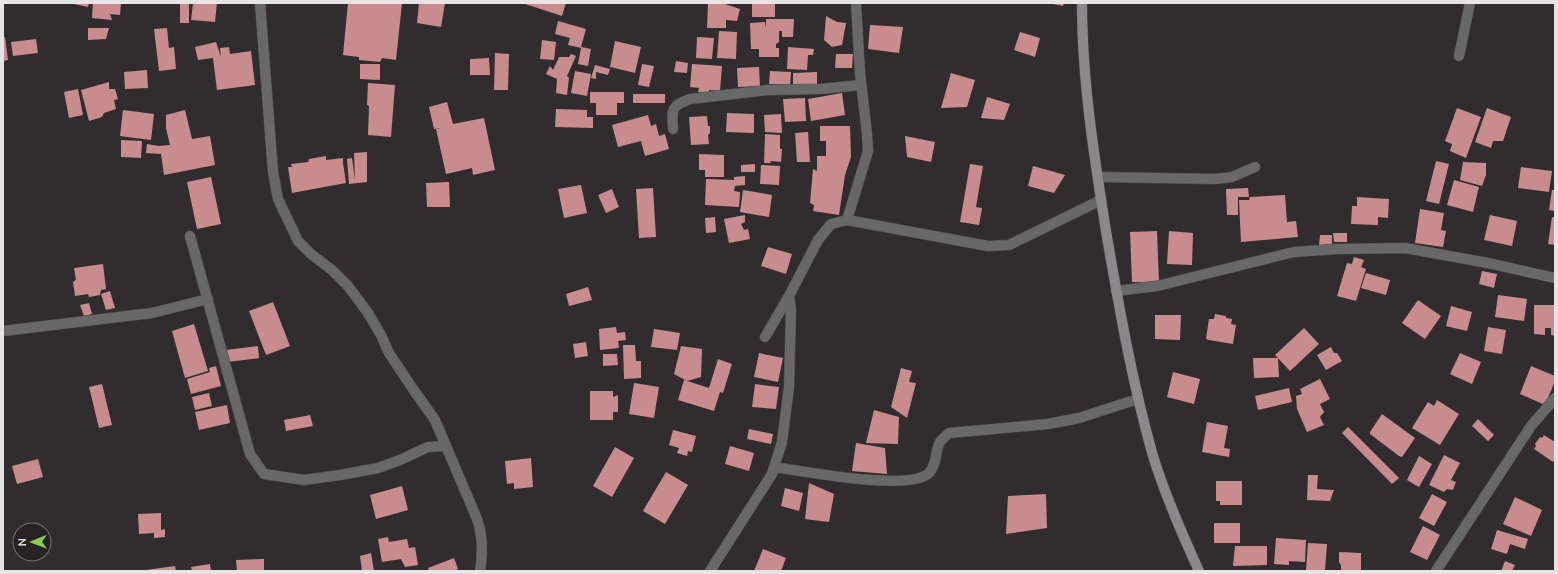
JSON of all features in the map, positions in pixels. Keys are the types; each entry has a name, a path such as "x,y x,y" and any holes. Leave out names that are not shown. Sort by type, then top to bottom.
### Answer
{"street":[{"path":"260,3 273,172 278,199 298,241 348,286 368,313 412,389 435,420 477,519 481,532 482,544 480,571"},
{"path":"847,220 868,151 868,134 861,85 856,3"},
{"path":"1082,3 1082,24 1088,101 1101,200 1132,376 1154,457 1179,528 1199,571"},
{"path":"1458,56 1470,3"},
{"path":"673,129 672,112 678,103 690,99 769,90 820,89 861,85"},
{"path":"1098,177 1215,179 1232,177 1254,167"},
{"path":"765,337 818,240 831,224 847,220 988,246 1008,245 1101,200"},
{"path":"190,236 250,454 264,474 304,480 340,475 378,468 428,447 446,446"},
{"path":"1116,291 1157,286 1294,252 1337,249 1405,248 1488,263 1555,278"},
{"path":"710,571 772,474 782,442 790,387 791,309 788,296"},
{"path":"3,331 152,313 208,299"},
{"path":"1436,571 1531,426 1555,398"},
{"path":"774,467 871,480 916,480 929,474 934,463 940,441 949,433 1048,424 1079,418 1138,399"}],"building":[{"path":"69,3 89,3 88,7"},
{"path":"93,3 121,3 120,15 110,14 112,20 92,18"},
{"path":"180,3 189,3 189,23 180,23"},
{"path":"193,3 217,3 215,22 191,20"},
{"path":"348,3 402,3 396,60 382,58 380,62 359,60 359,57 343,55"},
{"path":"419,3 445,3 441,27 417,23"},
{"path":"522,3 566,3 562,16"},
{"path":"708,3 722,3 740,9 737,21 726,20 726,28 707,28"},
{"path":"752,3 775,3 775,17 752,17"},
{"path":"1049,3 1064,3 1063,6"},
{"path":"826,16 837,22 846,23 842,45 832,47 824,40"},
{"path":"766,19 794,19 793,37 782,37 782,31 779,31 779,42 776,44 776,48 779,48 779,57 759,57 759,49 751,49 750,23 765,22 766,28"},
{"path":"558,21 586,29 581,47 591,49 588,66 578,64 581,48 568,45 570,38 555,34"},
{"path":"870,25 903,27 899,53 868,49"},
{"path":"88,28 109,28 106,39 88,40"},
{"path":"167,28 169,48 174,47 176,69 159,71 154,29"},
{"path":"719,31 737,32 736,59 717,58"},
{"path":"1020,32 1040,38 1035,57 1014,50"},
{"path":"5,37 8,60 3,61 3,38"},
{"path":"697,37 714,38 712,59 696,58"},
{"path":"36,39 38,53 13,56 11,42"},
{"path":"542,40 556,42 554,60 540,59"},
{"path":"615,41 641,47 635,73 610,67"},
{"path":"216,42 221,57 220,48 229,47 230,54 251,51 255,85 217,90 213,58 198,60 195,47"},
{"path":"788,47 814,49 813,55 808,55 807,70 787,69"},
{"path":"495,53 509,54 508,90 494,90"},
{"path":"571,54 576,56 567,76 569,78 567,95 556,93 557,79 546,74 550,66 553,70 559,57 569,57"},
{"path":"836,54 853,54 852,68 835,68"},
{"path":"489,58 490,75 470,75 470,59"},
{"path":"676,61 688,63 687,73 674,72"},
{"path":"360,64 380,64 380,80 360,79"},
{"path":"642,64 654,66 649,87 638,85"},
{"path":"692,64 722,66 720,91 709,90 709,92 698,92 699,88 690,87"},
{"path":"595,65 610,69 608,75 596,72 596,79 591,78"},
{"path":"759,67 760,86 738,87 737,68"},
{"path":"147,70 148,88 125,89 124,72"},
{"path":"575,71 591,74 587,96 571,93"},
{"path":"770,71 791,72 790,85 769,84"},
{"path":"817,72 817,85 793,85 793,73"},
{"path":"951,73 975,80 967,107 941,108"},
{"path":"109,82 109,89 115,89 118,99 114,100 116,109 104,113 102,117 89,121 81,90"},
{"path":"368,83 395,85 391,137 368,135"},
{"path":"78,89 83,115 69,118 64,92"},
{"path":"590,92 624,92 624,103 617,103 617,115 596,115 596,103 590,103"},
{"path":"842,93 845,115 811,121 808,99"},
{"path":"633,94 665,94 665,103 633,103"},
{"path":"987,97 1010,104 1004,120 981,118"},
{"path":"805,98 806,121 785,122 783,99"},
{"path":"447,102 453,124 484,118 495,170 473,175 472,168 446,174 436,129 441,128 434,129 429,107"},
{"path":"1457,108 1481,117 1466,158 1450,151 1452,144 1445,141"},
{"path":"1487,108 1511,117 1503,141 1493,141 1491,148 1475,142"},
{"path":"556,109 587,110 587,117 593,117 593,128 555,127"},
{"path":"123,110 154,114 151,140 120,136"},
{"path":"185,110 192,139 210,136 215,165 164,175 161,154 146,153 147,144 159,146 170,145 166,128 166,115"},
{"path":"727,113 754,114 754,133 726,132"},
{"path":"781,114 782,133 765,132 764,115"},
{"path":"648,115 651,126 656,124 659,136 665,134 669,149 645,156 641,141 618,147 612,125"},
{"path":"707,116 708,126 710,126 710,133 708,135 709,144 691,145 689,117"},
{"path":"820,126 850,126 851,157 845,175 839,215 813,211 814,205 810,203 813,169 817,171 817,156 826,156 826,141 820,141"},
{"path":"808,132 810,162 797,162 795,133"},
{"path":"765,134 780,135 780,149 782,149 781,162 770,161 771,163 764,163"},
{"path":"905,136 935,142 931,162 907,157"},
{"path":"121,140 142,141 141,158 121,157"},
{"path":"367,152 367,182 349,184 347,159 352,158 355,180 354,153"},
{"path":"699,154 724,155 724,177 705,177 705,170 699,170"},
{"path":"326,156 326,160 343,158 346,183 292,193 288,167 292,167 291,164 308,162 309,159"},
{"path":"1436,161 1449,164 1439,204 1426,201"},
{"path":"1463,162 1486,163 1486,175 1482,186 1460,180"},
{"path":"755,164 755,172 741,172 741,165"},
{"path":"970,164 983,166 976,207 982,208 979,225 960,222"},
{"path":"761,165 780,166 779,185 760,184"},
{"path":"1033,166 1065,175 1054,193 1028,186"},
{"path":"1521,167 1552,171 1549,192 1518,188"},
{"path":"745,176 745,185 735,186 734,191 740,192 739,207 705,205 706,179 734,180 734,177"},
{"path":"211,177 221,224 197,229 187,182"},
{"path":"1454,180 1479,187 1473,212 1447,205"},
{"path":"449,182 450,207 427,207 426,183"},
{"path":"581,185 587,213 564,218 558,189"},
{"path":"653,188 656,237 639,238 636,189"},
{"path":"1248,188 1249,197 1238,197 1238,215 1227,215 1226,189"},
{"path":"612,189 619,207 606,213 598,195"},
{"path":"743,190 772,195 769,217 740,212"},
{"path":"1552,190 1555,190 1555,211 1549,210"},
{"path":"1285,195 1287,222 1296,221 1298,237 1241,242 1239,200 1249,200 1250,197"},
{"path":"1357,197 1389,199 1388,218 1378,217 1378,225 1351,224 1352,206 1357,206"},
{"path":"1420,209 1444,213 1441,230 1446,231 1443,247 1415,243"},
{"path":"745,215 745,222 741,224 744,230 748,229 750,239 729,243 724,219"},
{"path":"1490,215 1517,221 1512,246 1484,240"},
{"path":"715,217 716,232 706,233 705,218"},
{"path":"1552,217 1555,218 1555,245 1548,244"},
{"path":"1157,231 1159,283 1132,282 1130,232"},
{"path":"1169,231 1193,233 1192,265 1167,264"},
{"path":"1333,233 1347,233 1347,242 1334,242"},
{"path":"1320,235 1332,235 1332,246 1319,245"},
{"path":"768,247 792,254 786,274 761,266"},
{"path":"1354,257 1364,260 1361,267 1366,269 1356,301 1337,296 1347,263 1352,264"},
{"path":"103,264 106,289 101,290 100,295 89,297 88,294 75,296 73,282 76,280 74,268"},
{"path":"1482,271 1497,274 1494,288 1479,284"},
{"path":"1366,273 1390,280 1386,295 1361,288"},
{"path":"588,287 592,300 569,306 566,294"},
{"path":"110,291 115,308 106,310 101,294"},
{"path":"1498,295 1527,299 1524,321 1495,317"},
{"path":"1418,300 1441,316 1425,339 1402,323"},
{"path":"273,302 290,346 266,355 249,311"},
{"path":"89,303 92,314 84,316 80,305"},
{"path":"1534,305 1555,305 1555,336 1551,335 1551,328 1545,328 1545,335 1534,334"},
{"path":"1451,306 1472,312 1467,331 1446,326"},
{"path":"1215,314 1232,319 1231,324 1236,325 1233,344 1206,339 1209,319 1214,319"},
{"path":"1155,315 1181,315 1180,340 1155,339"},
{"path":"194,324 208,371 185,378 172,331"},
{"path":"616,327 617,333 625,332 626,340 618,341 619,348 600,350 599,329"},
{"path":"1488,327 1506,330 1502,354 1484,351"},
{"path":"1304,328 1319,344 1290,371 1275,355"},
{"path":"654,329 680,333 677,350 651,347"},
{"path":"586,342 588,356 575,358 573,344"},
{"path":"623,345 635,345 636,361 641,361 641,378 624,379"},
{"path":"258,346 259,358 227,362 226,350"},
{"path":"681,346 702,349 701,377 687,381 674,374"},
{"path":"1331,347 1334,353 1337,353 1342,361 1326,370 1317,355"},
{"path":"759,353 783,358 778,382 754,377"},
{"path":"1460,353 1481,362 1472,384 1450,374"},
{"path":"603,354 617,354 618,365 603,366"},
{"path":"1253,358 1278,358 1279,377 1254,378"},
{"path":"718,359 732,364 723,393 720,392 714,411 678,400 684,380 709,388"},
{"path":"216,366 221,386 191,394 187,379 210,372 209,368"},
{"path":"1531,366 1555,376 1555,381 1545,405 1520,394"},
{"path":"901,368 912,371 909,382 916,383 907,418 891,407"},
{"path":"1173,372 1200,379 1194,404 1167,397"},
{"path":"1320,379 1330,399 1320,404 1324,412 1320,417 1324,425 1307,432 1297,409 1296,396 1302,394 1300,389"},
{"path":"634,383 659,387 654,418 629,414"},
{"path":"102,384 112,425 99,428 89,387"},
{"path":"755,384 779,387 776,409 752,407"},
{"path":"1289,388 1292,402 1258,410 1255,396"},
{"path":"590,391 613,391 613,397 618,395 618,412 613,412 613,420 590,420"},
{"path":"209,393 212,406 195,410 192,397"},
{"path":"1437,400 1459,414 1440,445 1412,428 1428,402 1434,406"},
{"path":"227,405 230,423 199,430 195,412"},
{"path":"874,410 899,417 898,444 866,443"},
{"path":"1382,414 1415,438 1402,457 1370,434"},
{"path":"310,415 313,426 286,431 284,420"},
{"path":"1478,419 1494,435 1488,441 1472,426"},
{"path":"1207,422 1228,426 1224,448 1230,449 1229,457 1202,452"},
{"path":"1348,427 1399,478 1392,484 1342,433"},
{"path":"749,429 773,434 771,444 747,439"},
{"path":"673,430 696,436 692,452 688,451 687,456 677,453 679,448 669,445"},
{"path":"1544,435 1555,442 1555,459 1553,462 1534,449 1536,446 1535,444 1540,437 1542,438"},
{"path":"856,443 885,448 887,474 852,471"},
{"path":"730,446 754,453 749,471 725,464"},
{"path":"615,447 634,458 612,497 593,486"},
{"path":"1444,455 1460,463 1451,480 1456,482 1453,490 1447,489 1444,492 1429,485"},
{"path":"1419,456 1432,464 1419,487 1407,480"},
{"path":"531,458 533,487 514,489 514,483 507,484 505,461"},
{"path":"38,459 43,477 17,484 12,466"},
{"path":"666,472 688,485 665,524 643,511"},
{"path":"1308,475 1318,475 1317,489 1334,490 1330,501 1307,500"},
{"path":"1216,481 1242,481 1242,505 1220,505 1220,501 1216,501"},
{"path":"809,483 834,494 829,522 805,519"},
{"path":"402,486 408,510 376,519 370,495"},
{"path":"785,488 803,493 799,511 781,506"},
{"path":"1046,494 1047,528 1006,534 1008,496"},
{"path":"1432,494 1447,502 1434,526 1419,518"},
{"path":"1515,497 1542,510 1531,536 1503,524"},
{"path":"161,513 161,530 165,529 165,537 154,538 154,533 139,534 138,514"},
{"path":"1214,523 1240,523 1240,543 1214,543"},
{"path":"1423,526 1440,535 1427,560 1410,552"},
{"path":"1497,530 1528,539 1525,549 1510,544 1507,554 1491,549"},
{"path":"388,537 389,542 407,539 409,548 415,547 418,565 405,567 401,559 382,562 378,539"},
{"path":"1276,538 1306,540 1305,562 1289,561 1289,565 1274,564"},
{"path":"1308,543 1327,544 1325,571 1306,570"},
{"path":"1235,546 1267,546 1267,565 1233,566"},
{"path":"763,549 786,558 781,571 754,571"},
{"path":"1339,552 1361,553 1361,571 1341,571"},
{"path":"371,553 374,571 362,571 360,556"},
{"path":"454,558 458,569 454,571 429,571 428,568"},
{"path":"264,559 264,571 237,571 236,560"},
{"path":"1505,561 1515,565 1512,571 1501,571"},
{"path":"210,564 211,571 192,571 191,567"},
{"path":"175,566 176,571 146,571 146,570"}]}
